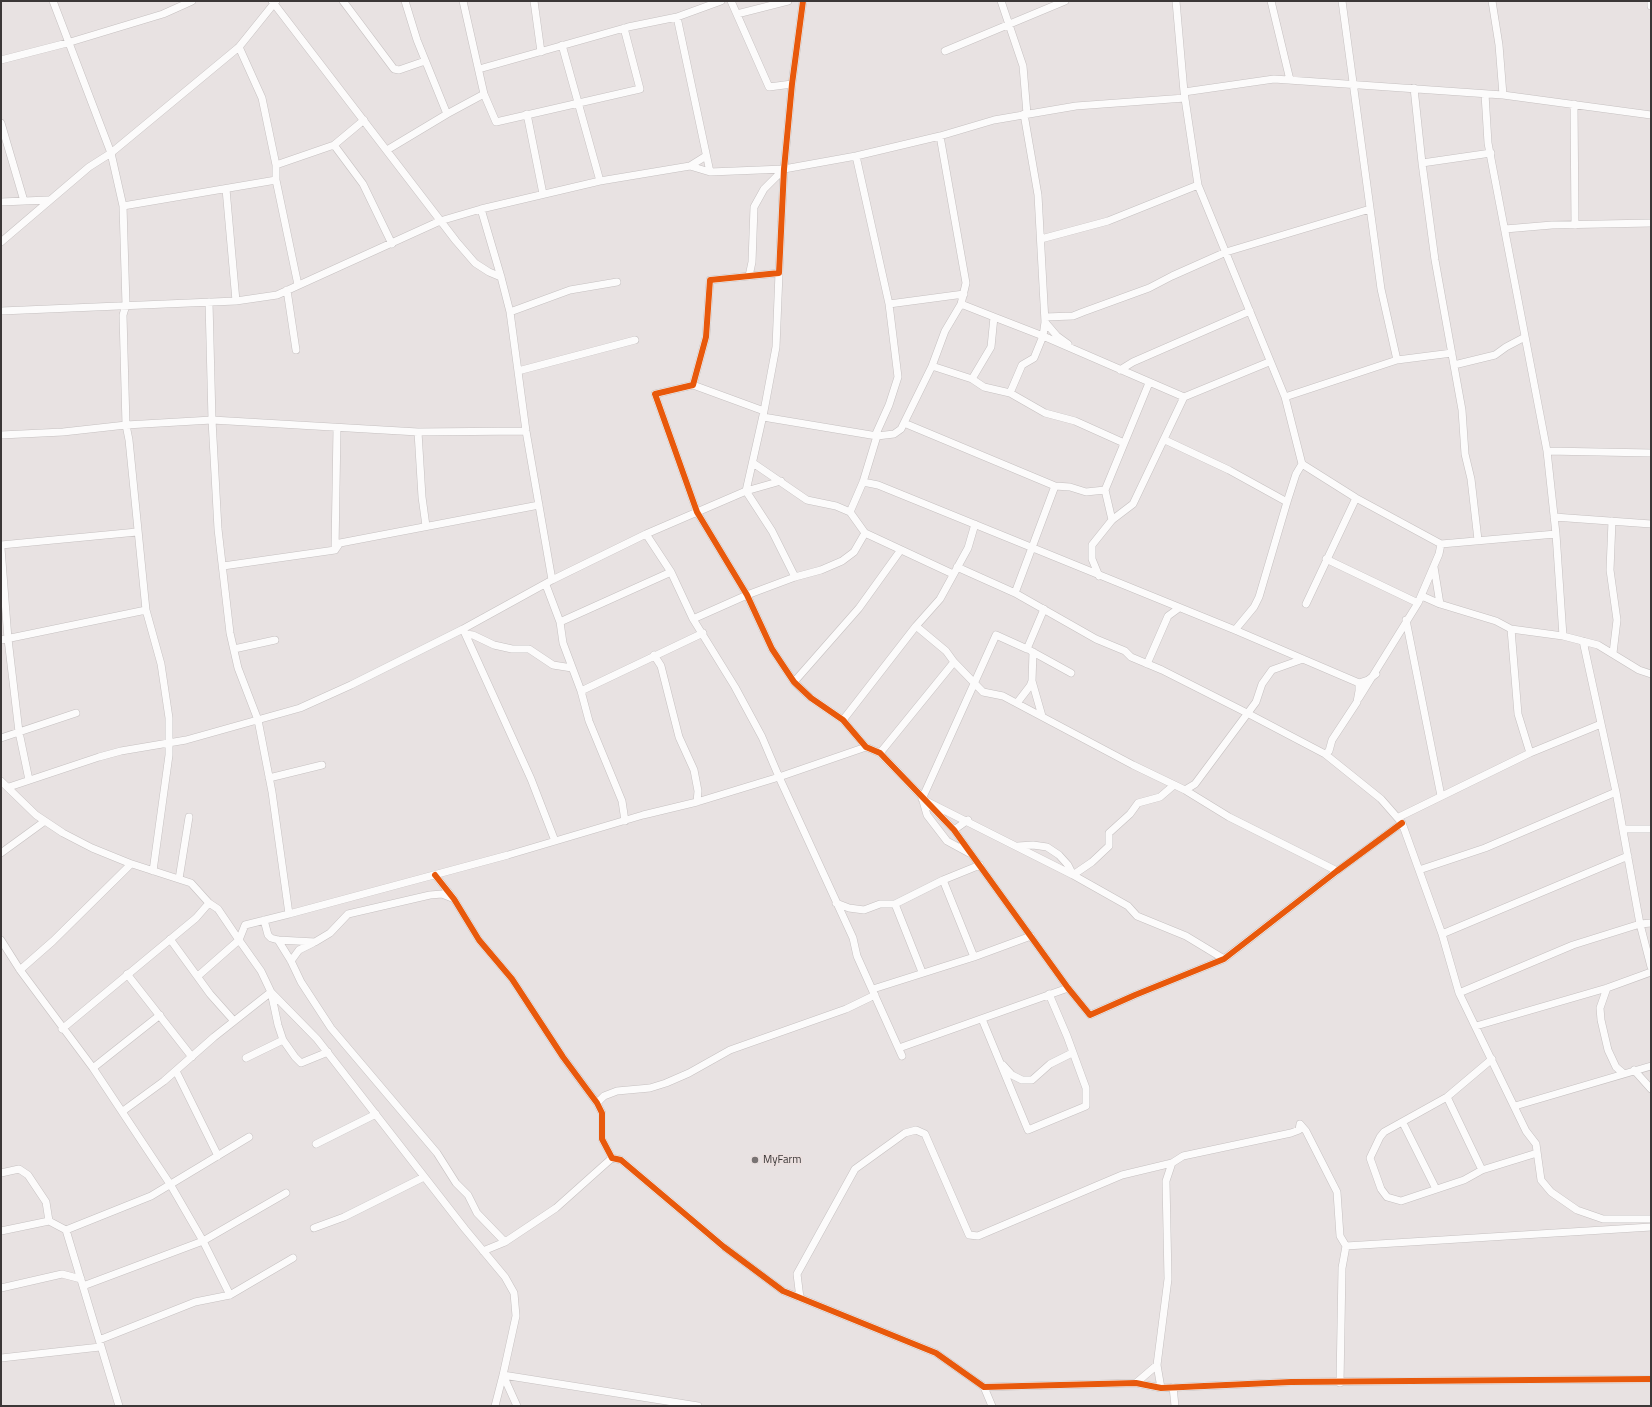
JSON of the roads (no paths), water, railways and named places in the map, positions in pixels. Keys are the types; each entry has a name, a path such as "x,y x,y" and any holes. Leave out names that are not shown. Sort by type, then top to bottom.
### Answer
{"street":[{"path":"52,1 67,43 111,153 123,206 126,305 123,315 126,425 129,440 146,610 161,664 169,718 170,744 165,793 153,871"},
{"path":"1,60 67,43 163,14 192,1"},
{"path":"343,1 394,68 399,70 426,61"},
{"path":"405,1 426,61 447,114"},
{"path":"463,1 484,94 496,122 640,89 624,28"},
{"path":"534,1 541,52"},
{"path":"479,69 624,28 677,17 721,1"},
{"path":"731,1 769,87 792,84"},
{"path":"737,14 788,1"},
{"path":"795,577 772,531 746,491 764,414 776,347 784,169 792,84 803,1"},
{"path":"1002,1 1008,24 1023,66 1026,114 1038,195 1045,320 1043,336 1034,358 1022,365 1010,393"},
{"path":"945,50 1065,1"},
{"path":"1176,1 1185,95 1198,185 1250,311 1269,362 1285,397 1302,464 1356,498 1441,544 1556,534"},
{"path":"1271,1 1290,80"},
{"path":"1342,1 1381,289 1397,360"},
{"path":"1492,1 1499,45 1503,95"},
{"path":"1651,1 1651,6"},
{"path":"1,242 88,167 111,153 239,46 274,2 440,221 475,263 489,272 501,277"},
{"path":"677,17 710,172"},
{"path":"239,46 262,98 276,165 276,180 298,284"},
{"path":"562,46 600,181"},
{"path":"690,166 710,172 784,169 856,156 940,136 994,120 1026,114 1076,106 1185,95 1274,79 1503,95 1651,115"},
{"path":"1414,88 1435,260 1462,410 1465,454 1471,479 1478,540"},
{"path":"387,150 484,94"},
{"path":"1485,94 1488,143 1547,452 1556,534 1563,636"},
{"path":"1574,104 1574,225"},
{"path":"527,114 543,194"},
{"path":"276,165 334,145 364,120"},
{"path":"1,123 3,140 24,201"},
{"path":"940,136 966,283 960,304 945,331 932,366 901,429 894,434 876,436 764,414 693,386 655,394 697,512 746,595 772,649 794,682 811,698 843,720 866,746 880,753 954,830 1068,988 1090,1015 1224,959 1400,820 1441,796 1530,753 1601,724"},
{"path":"334,145 363,184 392,244"},
{"path":"1422,163 1491,153"},
{"path":"1,311 236,301 277,295 298,284 392,244 440,221 481,209 600,181 690,166 706,156"},
{"path":"850,512 863,482 876,436 889,405 898,376 889,304 856,156"},
{"path":"749,276 752,262 754,207 764,189 784,169"},
{"path":"123,206 276,180"},
{"path":"1041,239 1108,221 1198,185"},
{"path":"226,189 236,301"},
{"path":"1,202 48,200"},
{"path":"481,209 510,312 549,582 560,622 563,643 581,691 588,721 622,801 625,821"},
{"path":"1045,320 1073,316 1113,302 1148,288 1226,252 1370,209"},
{"path":"1505,229 1552,225 1651,223"},
{"path":"693,386 706,337 710,280 779,273"},
{"path":"510,312 570,290 618,282"},
{"path":"287,290 296,350"},
{"path":"889,304 964,294"},
{"path":"209,302 212,420 218,529 230,633 238,668 258,720 269,778 289,914"},
{"path":"960,304 1043,336 1184,397"},
{"path":"1120,370 1133,362 1250,311"},
{"path":"972,379 991,347 994,317"},
{"path":"1045,320 1057,336 1079,352"},
{"path":"1454,365 1495,355 1506,347 1525,337"},
{"path":"518,371 635,340"},
{"path":"1285,397 1397,360 1452,354"},
{"path":"1099,576 1092,559 1092,545 1112,520 1133,504 1165,440 1184,397 1269,362"},
{"path":"932,366 972,379 984,387 1010,393 1045,413 1075,421 1124,443"},
{"path":"1112,520 1105,490 1149,383"},
{"path":"1,435 63,432 126,425 212,420 418,432 526,431"},
{"path":"904,423 1055,486 1070,487 1086,492 1105,490"},
{"path":"335,550 337,428"},
{"path":"418,432 422,496 426,526"},
{"path":"1165,440 1229,470 1287,502"},
{"path":"1547,452 1651,453"},
{"path":"752,463 760,470 781,481 807,500 836,506 850,512 864,533 900,551 953,574"},
{"path":"1235,630 1254,607 1259,597 1296,474 1302,464"},
{"path":"9,787 121,751 170,744 300,708 465,631 549,582 646,534 746,491 781,481"},
{"path":"863,482 878,485 976,524 1032,549 1235,630 1358,683 1368,680 1376,674"},
{"path":"1015,593 1055,486"},
{"path":"1306,604 1356,498"},
{"path":"223,566 335,550 340,543 538,505"},
{"path":"1554,517 1651,524"},
{"path":"1612,521 1610,570 1617,620 1613,653"},
{"path":"843,720 916,626 940,599 968,548 976,524"},
{"path":"29,780 19,732 5,640 1,546 137,532"},
{"path":"693,619 746,595 795,577 821,570 842,561 854,552 864,533"},
{"path":"646,534 671,572 693,619 703,633 762,737 853,938 857,956 902,1056"},
{"path":"1325,754 1329,752 1332,740 1376,674 1406,620 1422,596 1434,567 1441,544"},
{"path":"794,682 859,608 900,551"},
{"path":"1326,559 1418,603"},
{"path":"957,567 1015,593 1096,639 1125,651 1131,657 1247,713 1325,754 1381,799 1400,820 1442,934 1459,993 1526,1131 1536,1144 1536,1153 1541,1180 1551,1192 1577,1210 1603,1219 1651,1219"},
{"path":"1434,567 1440,604"},
{"path":"560,622 671,572"},
{"path":"1422,596 1440,604 1496,621 1511,629 1563,636 1583,641 1613,653 1639,670 1651,674"},
{"path":"1166,603 1168,616"},
{"path":"1147,664 1168,616 1179,608"},
{"path":"1042,716 1032,681 1030,651 1044,609"},
{"path":"5,640 146,610"},
{"path":"1406,620 1441,796"},
{"path":"916,626 946,651 954,662 983,692 1003,696 1017,703 1185,790 1229,817 1337,871"},
{"path":"1511,629 1518,714 1530,753"},
{"path":"465,631 494,645 512,649 529,649 553,665 572,668"},
{"path":"465,631 531,779 555,841"},
{"path":"581,691 703,633"},
{"path":"972,855 947,841 927,816 922,798 996,635 1030,651 1071,674"},
{"path":"234,649 275,640"},
{"path":"1583,641 1616,792 1640,924 1651,967"},
{"path":"654,655 661,666 678,737 694,770 698,791 697,802"},
{"path":"1185,790 1195,784 1256,702 1262,684 1272,670 1303,659"},
{"path":"880,753 954,662"},
{"path":"1017,703 1032,681"},
{"path":"1357,702 1360,690 1358,683"},
{"path":"1,738 76,714"},
{"path":"198,976 239,940 245,925 435,875 697,802 779,777 866,746"},
{"path":"269,778 322,765"},
{"path":"1,781 9,787 36,815 63,833 92,848 132,864 191,883 209,903 218,909 261,971 271,992 278,1025 283,1040 301,1063 328,1052"},
{"path":"1073,875 1092,862 1109,846 1109,834 1130,814 1138,803 1160,797 1174,785"},
{"path":"1419,870 1485,848 1616,792"},
{"path":"922,798 968,820 1073,875 1128,906 1137,916 1186,936 1224,959"},
{"path":"179,879 190,817"},
{"path":"954,830 968,820"},
{"path":"1,853 45,821"},
{"path":"1623,829 1651,829"},
{"path":"1018,846 1033,845 1047,847 1064,860 1073,875"},
{"path":"1442,934 1628,856"},
{"path":"20,970 132,864"},
{"path":"836,903 849,908 864,910 880,904 895,904 943,880 980,865"},
{"path":"435,875 454,899 479,940 512,979 563,1057 597,1103 602,1113 602,1139 612,1158 621,1160 724,1246 783,1291 936,1353 984,1387 992,1406"},
{"path":"943,880 974,957"},
{"path":"291,961 299,950 330,932 348,914 436,894 442,894 454,899"},
{"path":"62,1029 196,918 209,903"},
{"path":"895,904 922,972"},
{"path":"264,920 268,935 271,938 278,940 315,942"},
{"path":"1459,993 1573,944 1640,924 1651,923"},
{"path":"597,1103 604,1096 618,1091 650,1088 666,1083 689,1074 730,1050 846,1008 874,992 922,972 974,957 1031,936"},
{"path":"170,939 234,1022"},
{"path":"1,940 20,970 52,1012 62,1029 93,1068 123,1111 170,1184 202,1241 230,1296"},
{"path":"278,940 291,961 301,982 330,1028 437,1153 456,1183 468,1195 477,1213 505,1242"},
{"path":"1476,1026 1608,988 1651,972"},
{"path":"127,974 192,1057"},
{"path":"899,1048 1068,988"},
{"path":"1608,988 1600,1008 1601,1020 1608,1050 1616,1067 1623,1073"},
{"path":"123,1111 176,1071 271,992"},
{"path":"271,992 318,1039 424,1176 505,1277 514,1293 516,1316 510,1336 503,1375 495,1406"},
{"path":"982,1018 1028,1130 1086,1106 1086,1088 1067,1036 1049,994"},
{"path":"93,1068 160,1015"},
{"path":"246,1058 283,1040"},
{"path":"999,1062 1012,1075 1022,1080 1032,1080 1050,1064 1072,1053"},
{"path":"1492,1059 1447,1097 1403,1123 1384,1132 1370,1158 1381,1189 1387,1197 1401,1201 1464,1180 1482,1170 1536,1153"},
{"path":"1514,1106 1651,1066"},
{"path":"1634,1070 1651,1089"},
{"path":"176,1071 218,1156"},
{"path":"1447,1097 1482,1170"},
{"path":"316,1144 376,1114"},
{"path":"1403,1123 1436,1189"},
{"path":"800,1298 797,1274 855,1169 905,1133 916,1130 925,1134 969,1235 978,1236 1122,1175 1172,1163 1183,1156 1291,1133 1299,1130 1300,1124 1306,1131 1337,1192 1340,1236 1346,1246 1342,1268 1340,1383"},
{"path":"66,1230 151,1196 249,1136"},
{"path":"483,1251 505,1242 556,1208 612,1158"},
{"path":"1161,1388 1157,1365 1168,1279 1166,1181 1172,1163"},
{"path":"1,1173 19,1169 28,1175 46,1202 48,1221"},
{"path":"314,1228 344,1217 424,1176"},
{"path":"83,1286 202,1241 286,1193"},
{"path":"1,1231 48,1221 66,1230 119,1406"},
{"path":"1346,1246 1651,1227"},
{"path":"1,1358 100,1343 195,1302 230,1296 293,1258"},
{"path":"1,1288 62,1274 81,1278"},
{"path":"1136,1383 1157,1365"},
{"path":"503,1375 517,1406"},
{"path":"503,1375 698,1406"},
{"path":"984,1387 1136,1383 1161,1388 1291,1382 1340,1383 1651,1379"},
{"path":"1172,1387 1175,1406"}],"place":[{"name":"MyFarm","path":"755,1160"}]}
